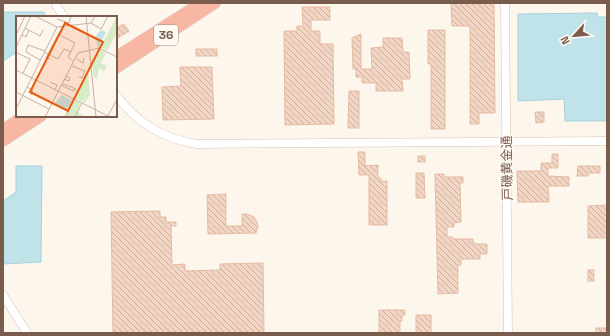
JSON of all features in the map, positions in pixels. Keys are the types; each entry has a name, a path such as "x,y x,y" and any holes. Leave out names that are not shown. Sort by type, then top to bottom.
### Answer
{"highway":[{"name":"36","path":"117,56 201,3"},
{"name":"36","path":"117,67 215,3"},
{"path":"3,130 22,117"},
{"path":"3,141 39,117"}],"street":[{"path":"56,3 63,16"},
{"name":"戸磯黄金通","path":"505,3 508,333"},
{"path":"117,97 126,109 155,130 168,137 196,144 607,141"},
{"path":"3,295 28,333"}],"water":[{"path":"3,12 44,12 46,16 16,16 16,53 3,61"},
{"path":"597,13 598,17 607,17 607,121 565,121 564,99 518,101 518,14"},
{"path":"16,166 42,166 41,262 3,264 3,201 16,192"}],"building":[{"path":"451,3 494,3 495,113 479,113 479,124 470,124 470,26 452,26"},
{"path":"302,7 330,7 330,20 311,20 311,31 320,31 320,44 333,44 334,124 285,125 284,31 297,31 297,26 303,26"},
{"path":"124,24 129,31 117,38 118,27"},
{"path":"428,30 445,30 445,129 431,129 431,64 428,64"},
{"path":"361,34 361,69 372,69 371,48 383,47 383,38 402,38 403,52 409,52 410,79 402,79 403,91 376,91 376,83 362,83 362,77 356,77 356,69 353,69 352,38"},
{"path":"196,49 217,49 217,56 196,56"},
{"path":"180,67 212,67 214,119 163,120 162,87 181,86"},
{"path":"349,91 359,91 359,128 348,128"},
{"path":"535,112 544,112 544,122 536,123"},
{"path":"358,152 365,152 365,166 378,165 378,178 381,178 381,181 387,181 387,225 369,225 369,175 359,175"},
{"path":"552,154 558,154 558,168 548,168 548,176 569,177 569,186 548,186 549,202 518,202 517,171 541,171 541,163 552,163"},
{"path":"418,156 425,156 425,162 418,162"},
{"path":"578,166 600,166 600,173 588,173 588,176 577,176"},
{"path":"416,173 424,173 425,198 416,198"},
{"path":"435,174 444,174 444,177 463,177 463,183 460,183 461,222 454,223 454,227 447,227 447,237 453,237 453,239 473,239 473,243 475,244 487,244 487,254 480,254 480,259 461,259 461,265 458,265 458,293 438,294"},
{"path":"226,194 226,226 242,226 242,214 247,214 254,217 257,222 258,227 256,233 208,234 207,195"},
{"path":"607,205 607,238 588,238 588,206"},
{"path":"160,211 160,217 166,217 166,222 176,222 176,226 171,226 172,265 185,264 185,271 220,270 220,264 263,263 264,333 113,333 111,212"},
{"path":"588,270 594,270 594,281 588,281"},
{"path":"379,310 405,310 405,315 402,315 402,321 400,321 400,333 379,333"},
{"path":"416,315 431,315 431,333 416,333"},
{"path":"596,328 607,328 607,333 596,333"}]}
